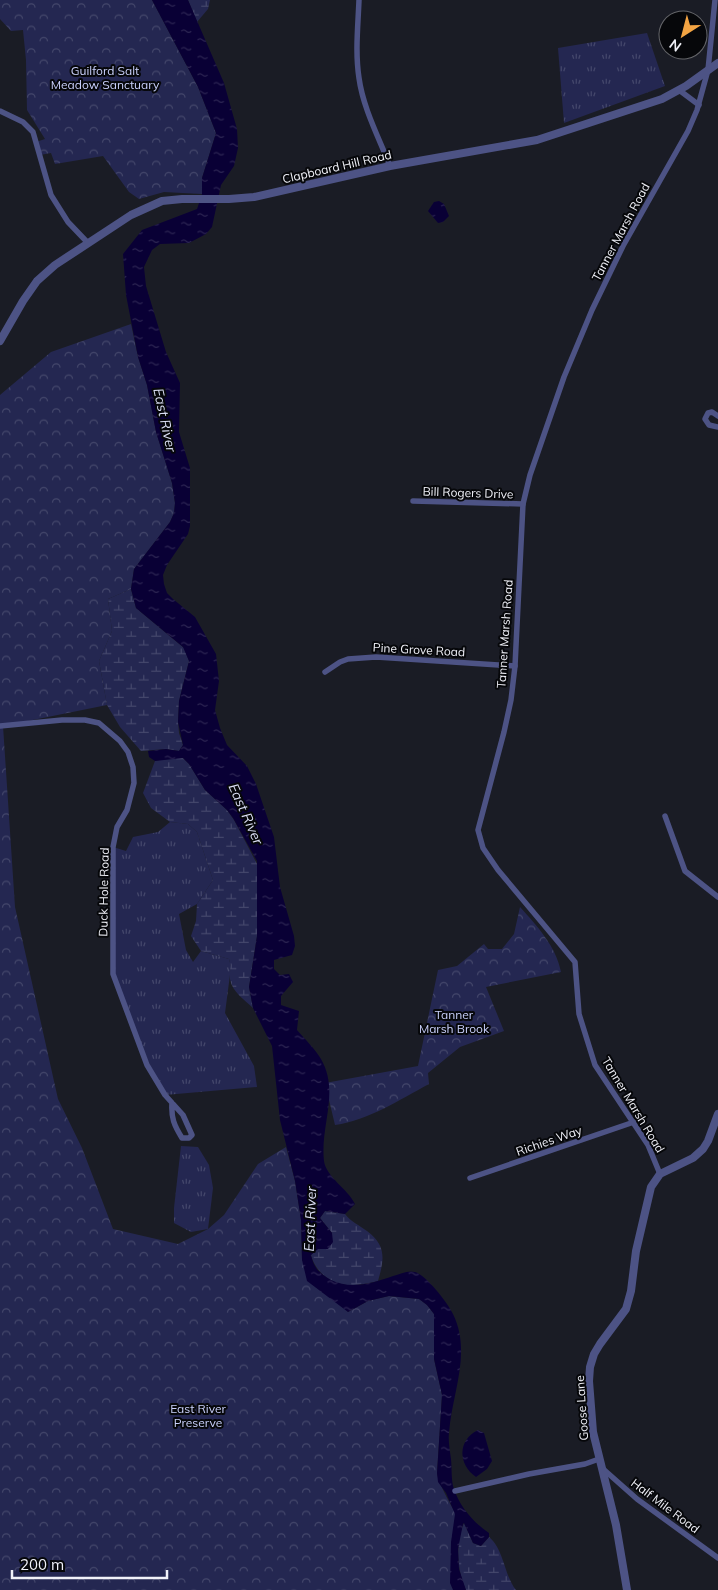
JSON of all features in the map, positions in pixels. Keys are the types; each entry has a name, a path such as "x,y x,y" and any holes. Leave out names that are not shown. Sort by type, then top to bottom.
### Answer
{"street":[{"path":"359,0 357,64 359,80 390,166"},
{"name":"Tanner Marsh Road","path":"660,1174 648,1146 634,1122 596,1065 578,1014 575,962 498,870 483,848 478,830 504,732 515,666 523,504 530,475 564,377 592,310 623,246 688,131 699,105 708,70 715,0"},
{"name":"Clapboard Hill Road","path":"0,341 23,300 37,282 55,265 131,215 162,201 223,200 262,195 390,166 537,140 638,107 679,90 718,63"},
{"path":"679,90 699,105"},
{"path":"0,111 23,122 33,132 51,195 68,222 88,243"},
{"path":"717,425 709,425 705,419 708,413 712,412 718,416"},
{"name":"Bill Rogers Drive","path":"413,501 523,504"},
{"name":"Pine Grove Road","path":"325,672 348,659 376,657 515,666"},
{"name":"Duck Hole Road","path":"0,726 62,720 85,720 99,723 128,752 133,768 134,783 127,810 117,827 113,847 113,974 147,1066 157,1083 183,1115 190,1127 192,1135 189,1138 182,1138 178,1132 171,1116 172,1103"},
{"path":"665,816 685,871 718,897"},
{"path":"660,1174 692,1158 703,1148 708,1141 718,1114"},
{"name":"Richies Way","path":"470,1178 634,1122"},
{"name":"Goose Lane","path":"627,1590 616,1526 593,1432 589,1381 590,1367 594,1354 600,1344 626,1309 631,1292 636,1251 648,1196 654,1181 660,1174"},
{"path":"455,1491 529,1474 585,1464 599,1459"},
{"name":"Half Mile Road","path":"601,1467 637,1499 718,1558"}],"green space":[{"name":"Guilford Salt Meadow Sanctuary","path":"0,0 152,0 198,87 216,133 202,178 202,194 164,192 139,199 129,192 103,156 55,164 51,153 40,155 36,142 45,139 27,110 23,30 11,31 0,19"},
{"path":"188,0 210,0 208,9 197,22"},
{"path":"647,33 665,86 564,123 558,48"},
{"name":"East River Preserve","path":"131,324 138,357 147,385 156,432 172,483 175,503 174,513 170,522 134,569 131,589 108,599 112,631 99,661 107,705 3,726 15,907 58,1099 82,1148 113,1229 178,1244 208,1229 224,1215 258,1164 286,1147 295,1181 301,1220 302,1260 348,1312 368,1301 389,1296 419,1299 427,1305 434,1314 434,1359 442,1395 437,1473 447,1497 460,1518 456,1546 462,1590 0,1590 0,395 51,352"},
{"path":"131,589 136,608 184,648 189,661 179,701 179,733 183,745 179,751 166,749 141,751 120,727 107,705 99,661 112,631 108,599"},
{"path":"183,758 189,764 205,790 227,810 257,864 257,936 249,987 253,1008 239,995 231,984 229,959 201,951 191,936 196,921 197,904 213,880 197,832 188,824 170,822 151,808 143,793 155,761"},
{"path":"170,822 188,824 197,832 213,880 197,904 179,914 186,950 193,962 201,951 229,959 231,967 225,1013 254,1066 257,1087 165,1095 157,1083 113,974 113,847 126,851 133,837 158,832"},
{"name":"Tanner Marsh Brook","path":"520,907 550,945 561,972 486,987 504,1031 460,1047 428,1073 429,1084 395,1103 360,1119 335,1125 325,1083 418,1066 438,970 457,966 484,944 488,949 502,949 514,934"},
{"path":"181,1146 198,1147 209,1165 213,1188 208,1229 191,1232 174,1223"},
{"path":"325,1211 345,1214 378,1242 382,1254 382,1266 378,1281 355,1285 341,1284 324,1276 316,1266 311,1255 332,1233 320,1218"},
{"path":"464,1523 473,1543 481,1546 489,1537 494,1542 516,1590 466,1590 458,1556 459,1539"}],"water":[{"name":"East River","path":"152,0 188,0 224,83 237,129 238,148 234,166 221,185 212,227 206,234 189,243 160,244 152,250 144,267 146,286 166,352 180,383 179,432 190,468 190,526 188,534 167,565 163,575 164,584 167,593 195,617 216,654 219,681 215,710 227,745 247,766 256,784 274,837 280,887 294,936 295,946 292,955 274,960 274,969 280,975 289,974 293,982 281,996 281,1005 299,1011 297,1030 319,1055 329,1084 324,1161 333,1178 355,1204 345,1214 325,1211 320,1218 332,1233 333,1242 328,1249 318,1249 311,1255 314,1263 320,1272 331,1280 346,1285 370,1283 410,1272 420,1274 442,1297 453,1314 458,1329 461,1343 461,1358 449,1436 452,1482 464,1508 489,1533 489,1537 481,1546 473,1543 463,1524 458,1549 459,1569 466,1590 453,1590 450,1583 451,1542 455,1514 446,1493 438,1482 442,1395 434,1359 434,1314 419,1299 389,1296 368,1301 348,1312 307,1281 302,1260 301,1220 295,1181 280,1120 272,1046 253,1008 249,987 257,936 257,861 233,818 205,790 189,764 183,758 155,761 149,757 148,751 166,749 179,751 183,745 178,722 179,701 189,661 183,647 136,608 131,589 134,569 170,522 174,513 175,503 172,483 156,432 147,385 138,357 126,295 123,254 142,230 197,209 202,194 202,178 216,133 198,87"},
{"path":"439,201 444,204 449,216 443,222 438,223 428,211 434,202"},
{"path":"478,1430 484,1433 492,1461 487,1469 476,1477 466,1466 462,1453 466,1440"}]}
